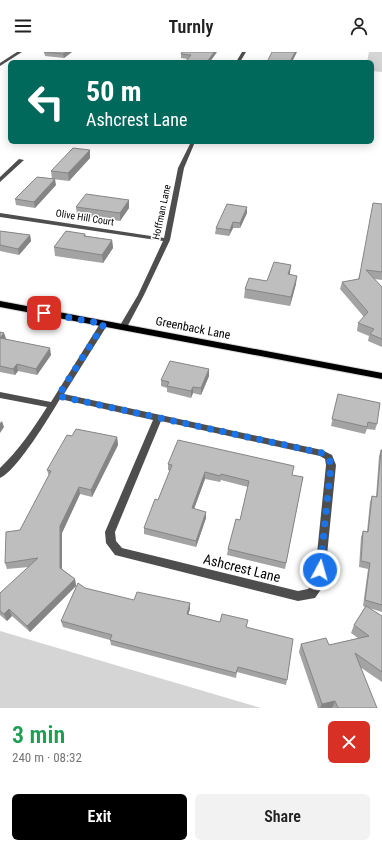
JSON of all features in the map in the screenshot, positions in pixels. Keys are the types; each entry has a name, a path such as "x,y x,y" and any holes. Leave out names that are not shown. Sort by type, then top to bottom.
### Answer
{"main road":[{"name":"Greenback Lane","path":"0,304 382,376"}],"street":[{"path":"0,65 20,52"},
{"name":"Hoffman Lane","path":"123,327 144,289 167,240 178,179 185,156 192,144"},
{"path":"0,180 21,160"},
{"name":"Olive Hill Court","path":"0,215 167,240"},
{"path":"0,474 35,433 104,324"},
{"path":"0,395 53,405"},
{"name":"Ashcrest Lane","path":"58,396 322,453 329,458 331,465 319,585 311,594 298,596 119,552 111,543 110,532 158,418"}],"shaded area":[{"path":"369,52 382,52 382,72 374,71 374,60 367,60"},
{"path":"0,631 261,708 0,708"}],"building":[{"path":"44,52 66,52 63,54"},
{"path":"182,52 214,52 208,60 187,60 191,55 181,54"},
{"path":"272,52 295,52 291,60 268,60"},
{"path":"73,148 90,150 68,173 51,171"},
{"path":"37,177 55,179 34,202 15,199"},
{"path":"86,194 129,200 120,213 76,207"},
{"path":"373,203 382,204 382,272 366,270 382,287 382,339 370,334 374,329 358,323 368,312 342,282 359,279"},
{"path":"227,204 247,207 240,223 233,222 230,230 216,228"},
{"path":"0,231 30,235 18,249 0,245"},
{"path":"66,231 85,234 84,236 112,240 102,255 54,247"},
{"path":"274,262 291,265 288,274 297,276 291,297 245,289 249,278 267,281"},
{"path":"0,332 4,333 0,338"},
{"path":"0,338 50,348 36,369 17,364 13,369 0,366"},
{"path":"170,361 209,369 201,388 193,387 191,391 167,386 169,382 161,380"},
{"path":"338,394 380,403 377,424 368,422 367,427 332,419"},
{"path":"76,429 117,437 91,490 79,487 60,526 60,568 75,579 27,626 9,609 4,614 0,611 0,593 38,558 5,563 6,532 20,530 51,471 47,470 67,435 72,436"},
{"path":"178,440 294,466 292,475 303,477 286,563 228,549 236,519 240,520 249,481 221,474 220,476 205,472 192,508 206,512 196,541 144,528 155,499 158,500 172,465 168,464"},
{"path":"381,450 382,605 365,600 370,563 361,561 363,531 368,532 372,496 377,497"},
{"path":"78,583 85,588 134,600 137,592 190,603 187,614 220,622 222,614 248,620 246,627 293,639 287,680 238,667 236,673 110,640 112,635 61,621"},
{"path":"366,606 382,616 382,672 355,653 377,708 338,708 335,701 322,704 301,644 326,638 329,645 369,636 354,625"}],"route":[{"path":"44,313 104,324 58,396 322,453 329,458 331,465 320,570"}]}
